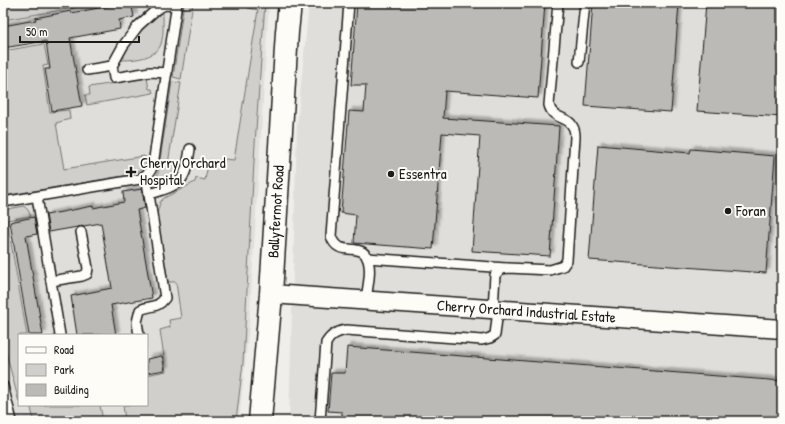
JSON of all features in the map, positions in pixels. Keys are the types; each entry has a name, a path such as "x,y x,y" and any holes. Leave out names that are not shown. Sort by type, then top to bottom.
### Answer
{"main road":[{"name":"Ballyfermot Road","path":"260,421 271,294 290,3"}],"street":[{"name":"Cherry Orchard Industrial Estate","path":"271,294 782,329"}],"lane":[{"path":"349,3 331,236 336,246 340,248 355,249 362,252 367,258 370,266 366,300"},
{"path":"367,258 550,270 563,266 567,260 575,137 574,128 571,124 552,114 549,105 558,3"},
{"path":"579,62 585,3"},
{"path":"3,202 140,179 150,172 153,165 167,73 176,4 165,5 157,9 145,19 123,46 112,66 114,78 150,72 167,73"},
{"path":"87,70 112,66"},
{"path":"150,194 176,184 183,177 187,170 190,149"},
{"path":"139,334 137,322 140,310 156,306 161,303 164,298 150,194 146,175"},
{"path":"37,197 60,334"},
{"path":"51,281 86,274 88,268 82,232"},
{"path":"320,421 326,343 331,336 346,330 482,340 490,338 495,335 495,275 501,269 510,268"},
{"path":"3,386 12,421"}],"shaded area":[{"name":"Cherry Orchard Hospital","path":"3,3 269,3 249,327 239,421 3,421"},
{"path":"309,3 782,3 782,421 289,421 297,126"}],"green space":[{"path":"3,3 103,3 3,20"},
{"path":"184,3 193,3 181,79 173,77"},
{"path":"247,3 265,3 255,144 243,363 236,421 125,421 123,406 148,406 148,375 166,371 160,330 170,327 169,320 181,318 176,282 168,282 156,216 160,202 164,198 195,182 196,178 205,180 209,160 234,160 258,10 248,8"},
{"path":"163,13 163,37 158,49 150,55 144,57 122,60 123,54 151,19 155,15"},
{"path":"44,44 48,65 43,66 50,112 69,110 70,119 56,123 64,169 144,156 148,159 141,170 129,175 3,196 3,51"},
{"path":"147,78 149,89 152,89 153,93 87,105 85,95 90,95 89,87"},
{"path":"172,82 181,83 168,164 176,166 175,171 170,177 157,179"},
{"path":"24,206 31,216 7,220 27,334 18,334 18,398 3,341 3,210"},
{"path":"28,406 100,406 103,421 34,421 31,408"}],"building":[{"path":"131,3 134,17 119,20 120,29 70,38 82,106 52,111 45,69 50,69 46,41 3,48 3,26 36,20 35,18 71,11 71,13"},
{"path":"357,3 545,3 538,98 445,91 443,118 559,126 550,256 472,251 480,136 442,133 433,249 354,243 356,215 341,213 349,111 364,112 366,85 351,85"},
{"path":"593,3 679,3 671,112 585,106"},
{"path":"706,3 782,3 782,117 697,111"},
{"path":"598,145 690,153 691,149 775,156 766,273 589,260"},
{"path":"142,189 145,208 137,210 152,298 111,305 116,334 77,334 71,296 112,288 101,223 49,232 46,215 124,202 123,192"},
{"path":"34,217 37,234 26,236 43,334 29,334 10,222"},
{"path":"347,347 782,381 782,421 342,421 342,412 328,411 331,373 345,373"},
{"path":"162,356 165,370 148,373 148,359"}],"place":[{"name":"Cherry Orchard Hospital","path":"131,172"},
{"name":"Essentra","path":"391,174"},
{"name":"Foran","path":"728,211"}]}
